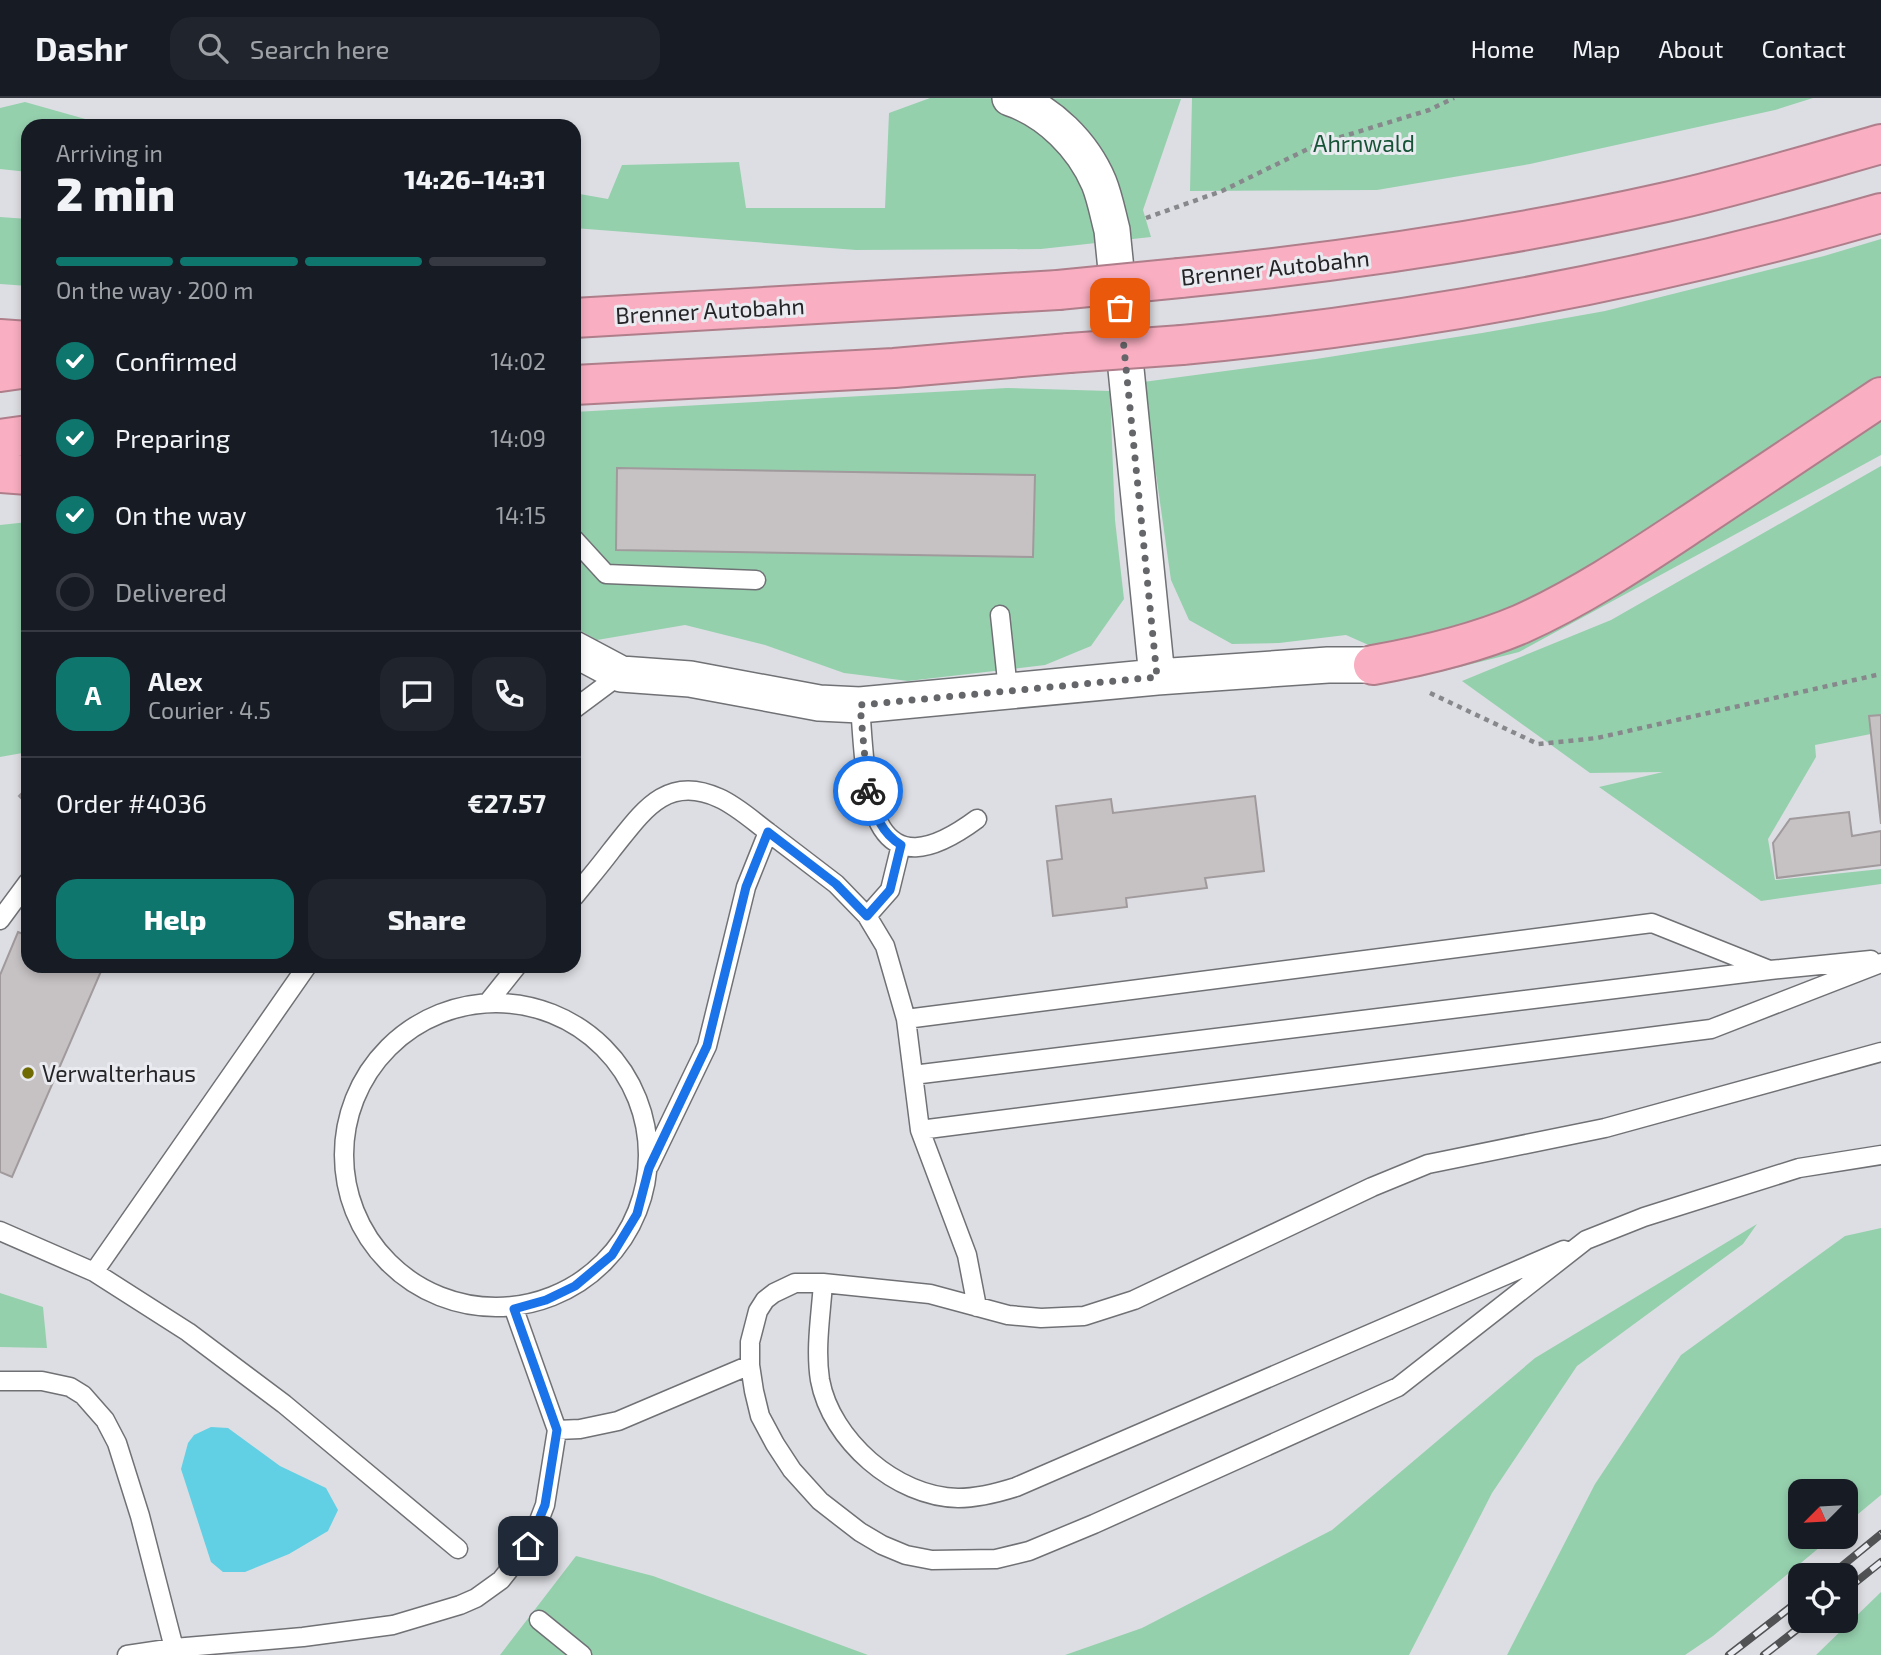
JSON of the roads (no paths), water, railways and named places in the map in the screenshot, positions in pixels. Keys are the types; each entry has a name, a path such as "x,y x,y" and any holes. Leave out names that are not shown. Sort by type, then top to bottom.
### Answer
{"highway":[{"name":"Brenner Autobahn","path":"581,318 1058,290 1293,267 1525,232 1668,202 1881,144"},
{"path":"581,385 894,368 1285,335 1502,302 1687,264 1881,213"},
{"path":"0,339 21,340"},
{"path":"0,372 21,369"},
{"path":"1373,665 1425,655 1470,641 1518,625 1555,608 1636,560 1881,397"},
{"path":"0,439 21,436"},
{"path":"0,473 21,474"}],"street":[{"path":"1010,98 1033,108 1060,128 1083,153 1100,186 1112,230 1157,677"},
{"path":"581,653 621,674 690,679 819,703 860,705 1157,677 1328,665 1373,665"}],"lane":[{"path":"581,546 606,574 756,580"},
{"path":"1000,615 1008,691"},
{"path":"581,704 621,674"},
{"path":"860,705 866,787 876,817 888,837 913,849 935,844 955,835 977,819"},
{"path":"581,888 651,804 664,796 690,790 736,807 836,884 867,916 885,946 893,967 906,1019 920,1130 967,1255 977,1307"},
{"path":"649,1168 644,1116 623,1069 588,1032 542,1009 489,1001 441,1012 397,1037 365,1076 346,1124 344,1175 359,1224 389,1265 431,1294 480,1307 514,1309 546,1300 575,1286 612,1255 637,1214 649,1168 707,1046 746,887 768,832"},
{"path":"867,916 890,890 901,845"},
{"path":"0,920 21,892"},
{"path":"906,1019 1652,923 1770,970"},
{"path":"913,1075 1770,970 1881,961"},
{"path":"920,1130 1711,1029 1881,961"},
{"path":"94,1272 301,973"},
{"path":"489,1001 511,973"},
{"path":"1586,1240 1398,1387 1094,1524 1029,1551 996,1559 932,1560 906,1555 882,1545 840,1518 820,1501 792,1469 775,1444 760,1416 750,1365 754,1324 765,1300 784,1286 795,1283 823,1283 930,1294 1008,1315 1041,1318 1066,1318 1102,1311 1133,1300 1372,1187 1428,1164 1605,1128 1881,1052"},
{"path":"823,1283 819,1337 820,1381 827,1403 846,1436 881,1469 909,1485 956,1498 976,1497 1016,1487 1644,1217 1799,1167 1881,1155"},
{"path":"0,1231 94,1272 188,1332 284,1404 457,1549"},
{"path":"127,1655 381,1627 439,1613 476,1598 502,1580 528,1546 545,1505 557,1430 514,1309"},
{"path":"557,1430 580,1429 618,1420 750,1365"},
{"path":"0,1381 42,1381 70,1387 89,1401 105,1420 117,1443 140,1516 174,1648"},
{"path":"539,1620 582,1655"}],"water":[{"path":"211,1427 228,1428 280,1466 326,1488 338,1510 328,1531 289,1554 245,1572 223,1572 211,1562 181,1469 188,1443 194,1435"}],"railway":[{"path":"1846,1563 1881,1534"},
{"path":"1858,1580 1881,1562"},
{"path":"1729,1655 1788,1609"},
{"path":"1764,1655 1792,1633"}],"place":[{"name":"Verwalterhaus","path":"28,1073"}],"park label":[{"name":"Ahrnwald","path":"1364,143"}]}
